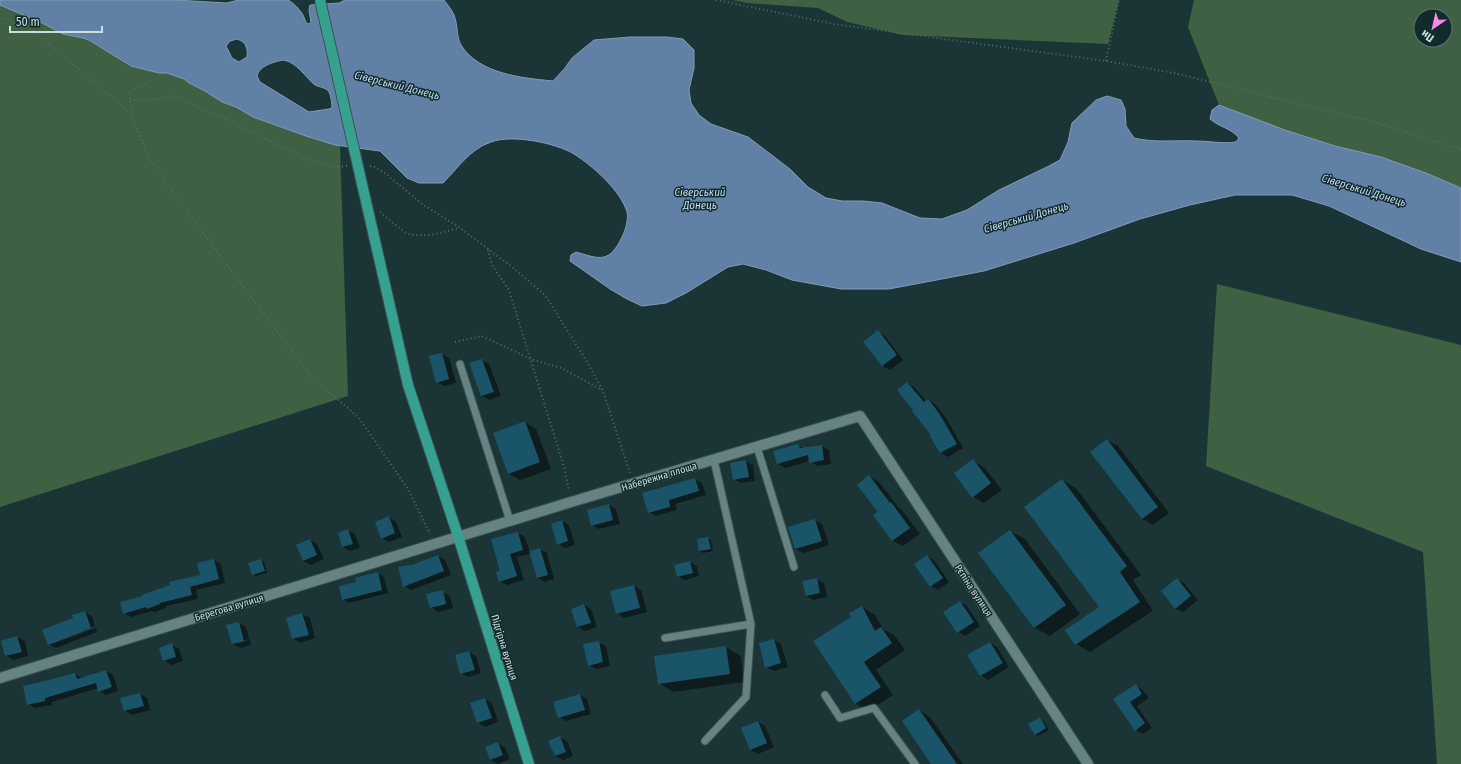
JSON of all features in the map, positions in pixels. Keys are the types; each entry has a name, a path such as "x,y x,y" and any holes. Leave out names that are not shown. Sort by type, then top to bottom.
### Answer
{"main road":[{"name":"Підгірна вулиця","path":"320,0 408,384 458,536 529,764"}],"street":[{"name":"Набережна площа","path":"458,536 860,416"},
{"name":"Рєпіна вулиця","path":"860,416 1088,764"},
{"name":"Берегова вулиця","path":"0,678 458,536"}],"lane":[{"path":"460,364 510,521"},
{"path":"757,447 794,567"},
{"path":"705,741 746,697 751,624 714,460"},
{"path":"665,638 751,624"},
{"path":"825,695 840,718 874,708 915,764"}],"path":[{"path":"716,0 834,24 1106,61 1174,73 1393,127 1461,150"},
{"path":"1106,61 1119,0"},
{"path":"0,18 27,25 132,115"},
{"path":"148,83 129,92 132,115 148,157 228,268 313,378 359,418 408,489 435,544"},
{"path":"130,99 145,101 174,96 309,160 335,167"},
{"path":"385,172 422,204 459,228 512,267 545,295 603,391 633,484"},
{"path":"367,208 378,211 409,234 436,234 459,228"},
{"path":"488,250 492,265 509,290 564,467 571,502"},
{"path":"455,342 482,336 531,359 561,368 603,391"}],"green space":[{"path":"733,0 1119,0 1108,44 903,35 847,22 818,8 747,3"},
{"path":"1194,0 1461,0 1461,188 1426,173 1381,157 1335,146 1285,130 1219,105 1188,27"},
{"path":"0,5 42,23 63,34 89,40 131,66 159,73 167,73 184,79 222,102 236,107 253,117 306,136 340,145 348,396 0,507"},
{"path":"1217,284 1461,345 1461,764 1437,764 1423,552 1206,466"}],"water":[{"name":"Сіверський Донець","path":"0,0 175,0 227,3 238,0 288,0 299,9 308,24 311,23 309,10 310,5 339,3 345,0 444,0 454,15 458,38 461,45 469,55 490,68 502,73 553,81 572,58 594,40 630,37 667,37 683,39 694,50 694,68 689,90 691,103 699,115 711,124 748,137 790,169 808,187 826,198 842,201 882,203 920,218 942,219 967,210 999,190 1060,160 1068,142 1072,123 1096,100 1107,96 1121,100 1125,109 1126,126 1134,138 1157,141 1236,142 1239,138 1236,135 1210,119 1212,110 1219,105 1285,130 1335,146 1381,157 1426,173 1461,188 1461,262 1421,249 1329,206 1292,195 1235,195 1190,205 1140,219 1074,243 984,271 889,289 841,289 792,280 766,270 743,264 728,267 686,293 666,303 642,306 610,289 570,261 571,255 576,252 596,257 606,256 611,253 616,248 623,235 627,223 627,212 619,196 598,172 574,154 566,150 545,143 522,139 491,142 477,149 471,154 443,183 419,183 407,178 380,151 335,145 253,117 236,107 222,102 184,79 167,73 159,73 131,66 89,40 63,34 42,23 0,5","holes":["237,39 246,46 247,51 247,57 239,62 232,58 226,46 230,41","283,60 288,61 297,67 315,85 328,91 331,98 332,108 309,112 260,82 257,76 263,67"]}],"building":[{"path":"878,330 897,355 882,366 863,342"},
{"path":"442,353 449,379 436,383 429,356"},
{"path":"482,359 494,392 481,396 469,363"},
{"path":"907,382 924,402 928,399 939,413 957,444 940,453 930,436 931,435 897,390"},
{"path":"525,421 540,462 508,474 493,433"},
{"path":"1107,439 1158,507 1142,519 1090,452"},
{"path":"798,444 800,448 822,445 824,460 809,463 808,455 777,464 773,451"},
{"path":"973,459 991,483 972,498 954,473"},
{"path":"746,460 749,477 733,480 730,463"},
{"path":"869,475 910,528 892,541 873,515 878,512 857,485"},
{"path":"695,478 699,491 669,500 670,507 648,513 642,493"},
{"path":"1062,479 1127,566 1120,572 1140,602 1075,645 1065,630 1099,607 1024,507"},
{"path":"609,504 613,520 591,526 587,510"},
{"path":"389,516 395,533 381,539 375,522"},
{"path":"815,519 822,541 795,549 788,527"},
{"path":"562,520 568,541 557,545 551,524"},
{"path":"348,529 353,544 342,547 338,533"},
{"path":"1010,530 1066,605 1034,628 978,553"},
{"path":"518,532 523,550 510,554 517,576 499,582 496,572 500,571 491,539"},
{"path":"708,537 711,549 699,551 697,539"},
{"path":"310,539 317,555 303,561 296,545"},
{"path":"540,548 548,575 537,578 529,551"},
{"path":"438,555 444,571 403,587 398,567 409,566"},
{"path":"927,555 943,578 930,587 914,564"},
{"path":"214,559 219,579 190,587 192,595 160,603 147,609 146,607 123,614 120,602 143,596 142,595 170,585 169,582 200,575 197,563"},
{"path":"261,559 265,571 252,575 248,563"},
{"path":"690,561 693,573 677,577 674,565"},
{"path":"378,572 382,590 342,600 339,586 356,582 355,578"},
{"path":"817,578 820,593 806,596 802,581"},
{"path":"1177,578 1191,596 1175,609 1161,591"},
{"path":"634,585 640,608 616,614 610,591"},
{"path":"443,590 446,604 430,608 426,594"},
{"path":"960,601 974,622 957,633 943,612"},
{"path":"584,604 591,623 577,627 571,609"},
{"path":"862,606 875,631 881,627 892,643 864,662 881,687 855,704 813,641 851,617 849,613"},
{"path":"85,611 91,628 48,645 42,630 73,618 72,615"},
{"path":"302,613 309,635 292,639 286,618"},
{"path":"239,622 244,641 232,644 226,625"},
{"path":"17,636 22,652 5,656 1,641"},
{"path":"774,639 781,663 765,668 759,643"},
{"path":"599,641 603,662 588,666 583,644"},
{"path":"990,642 1003,663 980,676 967,655"},
{"path":"172,643 176,657 163,661 159,648"},
{"path":"726,646 730,674 658,684 654,656"},
{"path":"469,651 475,670 460,674 455,655"},
{"path":"106,670 112,687 98,692 96,683 45,698 45,701 27,705 23,686 75,673 77,679"},
{"path":"1136,684 1142,694 1130,702 1145,723 1135,731 1113,699"},
{"path":"140,693 144,706 124,711 120,698"},
{"path":"580,694 585,710 558,718 553,702"},
{"path":"485,698 492,718 477,723 470,703"},
{"path":"919,709 957,764 931,764 902,721"},
{"path":"1040,717 1046,728 1035,735 1028,724"},
{"path":"758,721 767,743 750,750 741,728"},
{"path":"560,736 566,752 555,756 548,741"},
{"path":"498,742 503,755 490,760 485,747"}]}
